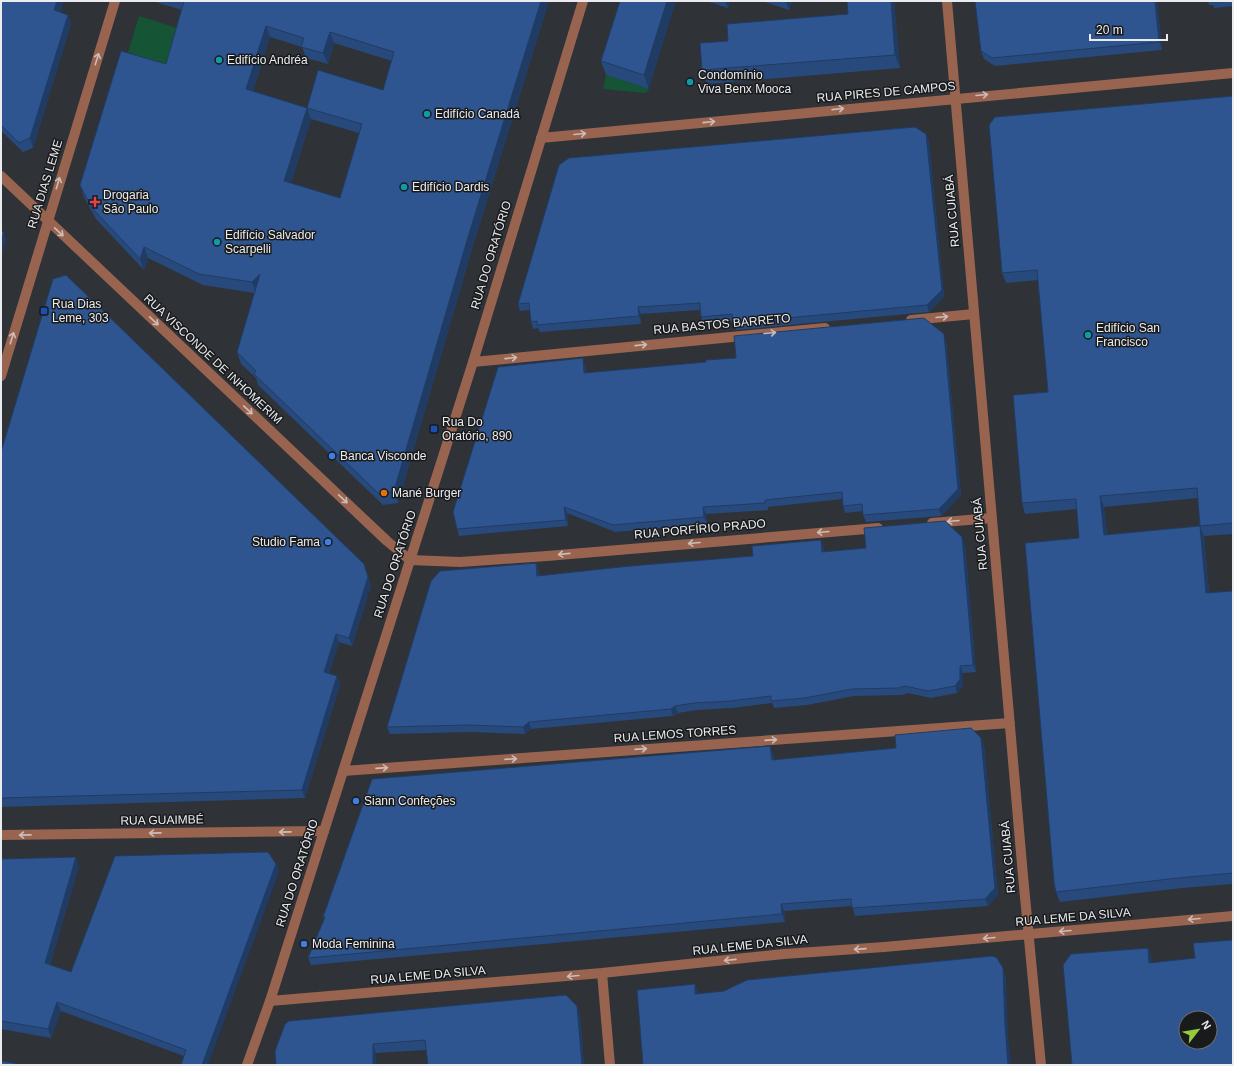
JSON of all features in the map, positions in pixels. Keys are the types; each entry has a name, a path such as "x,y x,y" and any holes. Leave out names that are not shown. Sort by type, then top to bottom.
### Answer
{"street":[{"name":"RUA DIAS LEME","path":"1,376 115,1"},
{"name":"RUA DO ORATÓRIO","path":"247,1065 270,1001 473,362 582,1"},
{"name":"RUA CUIABÁ","path":"947,1 1028,934 1041,1065"},
{"name":"RUA PIRES DE CAMPOS","path":"541,138 1233,73"},
{"name":"RUA VISCONDE DE INHOMERIM","path":"1,176 387,541 410,560"},
{"path":"903,321 974,314"},
{"name":"RUA BASTOS BARRETO","path":"473,362 831,327"},
{"path":"920,524 992,518"},
{"name":"RUA PORFÍRIO PRADO","path":"410,560 460,562 889,527"},
{"name":"RUA LEMOS TORRES","path":"343,771 1010,723"},
{"name":"RUA GUAIMBÉ","path":"1,835 324,831"},
{"name":"RUA LEME DA SILVA","path":"270,1001 602,973 784,954 1233,916"},
{"path":"602,973 610,1065"}],"green space":[{"path":"139,16 183,30 170,75 125,62"},
{"path":"606,75 649,89 646,93 603,89"}],"building":[{"path":"1,1 57,1 54,10 68,15 30,138 19,143 1,125"},
{"path":"184,1 541,1 468,237 394,491 379,494 254,374 256,371 237,352 260,274 252,282 199,274 144,247 140,259 92,208 80,185 121,51 166,64","holes":["266,26 304,38 301,47 323,53 330,32 394,52 383,90 318,70 307,108 246,89","307,108 362,124 340,198 284,181"]},
{"path":"620,1 667,1 644,75 601,61"},
{"path":"847,1 891,1 895,55 702,70 700,43 728,41 727,24 848,14"},
{"path":"975,1 1155,1 1159,42 992,58 981,51"},
{"path":"1233,96 1233,523 1200,526 1206,593 1233,591 1233,873 1056,892 1025,543 1079,538 1076,499 1022,503 1013,395 1048,392 1037,270 1002,273 989,125 995,117","holes":["1197,488 1200,526 1104,535 1100,496"]},
{"path":"915,127 926,134 942,290 927,305 733,323 732,314 701,317 700,303 638,307 639,316 537,325 537,321 531,322 529,303 518,304 559,165 569,158"},
{"path":"1,231 4,232 1,241"},
{"path":"66,275 364,564 368,577 349,638 336,634 324,672 337,676 302,790 1,798 1,452 53,279"},
{"path":"924,318 944,334 958,489 939,509 863,515 862,504 843,506 842,492 765,500 765,503 703,507 704,517 613,525 564,507 566,520 457,529 453,512 498,367 583,358 584,373 706,362 706,360 736,358 734,336"},
{"path":"945,521 962,537 973,665 960,666 960,679 955,686 928,691 905,686 899,688 852,689 805,698 771,701 771,696 730,701 694,703 675,706 671,709 529,722 523,727 469,725 387,727 431,581 440,571 536,563 537,576 630,566 753,556 752,546 821,540 822,552 866,548 864,528"},
{"path":"971,728 981,738 995,888 985,899 852,908 851,899 781,904 782,914 308,958 325,917 323,917 372,779 770,746 772,760 896,748 895,735"},
{"path":"268,852 276,864 202,1065 181,1065 186,1050 57,1002 48,1029 1,1021 1,859 76,857 45,963 71,972 115,856"},
{"path":"1233,940 1233,1065 1072,1065 1063,965 1071,954 1148,948 1149,963 1195,958 1193,943"},
{"path":"992,956 997,958 1003,968 1008,1065 643,1065 637,990 695,984 695,994 724,991 747,980"},
{"path":"566,995 577,1006 582,1065 428,1065 425,1040 373,1044 373,1065 276,1065 275,1051 285,1024 289,1021"},
{"path":"1,1061 24,1065 1,1065"}],"place":[{"name":"Edifício Andréa","path":"219,60"},
{"name":"Condomínio Viva Benx Mooca","path":"690,82"},
{"name":"Edifício Canadá","path":"427,114"},
{"name":"Edifício Dardis","path":"404,187"},
{"name":"Drogaria São Paulo","path":"95,202"},
{"name":"Edifício Salvador Scarpelli","path":"217,242"},
{"name":"Rua Dias Leme, 303","path":"44,311"},
{"name":"Edifício San Francisco","path":"1088,335"},
{"name":"Rua Do Oratório, 890","path":"434,429"},
{"name":"Banca Visconde","path":"332,456"},
{"name":"Mané Burger","path":"384,493"},
{"name":"Studio Fama","path":"328,542"},
{"name":"Siann Confeções","path":"356,801"},
{"name":"Moda Feminina","path":"304,944"}]}
